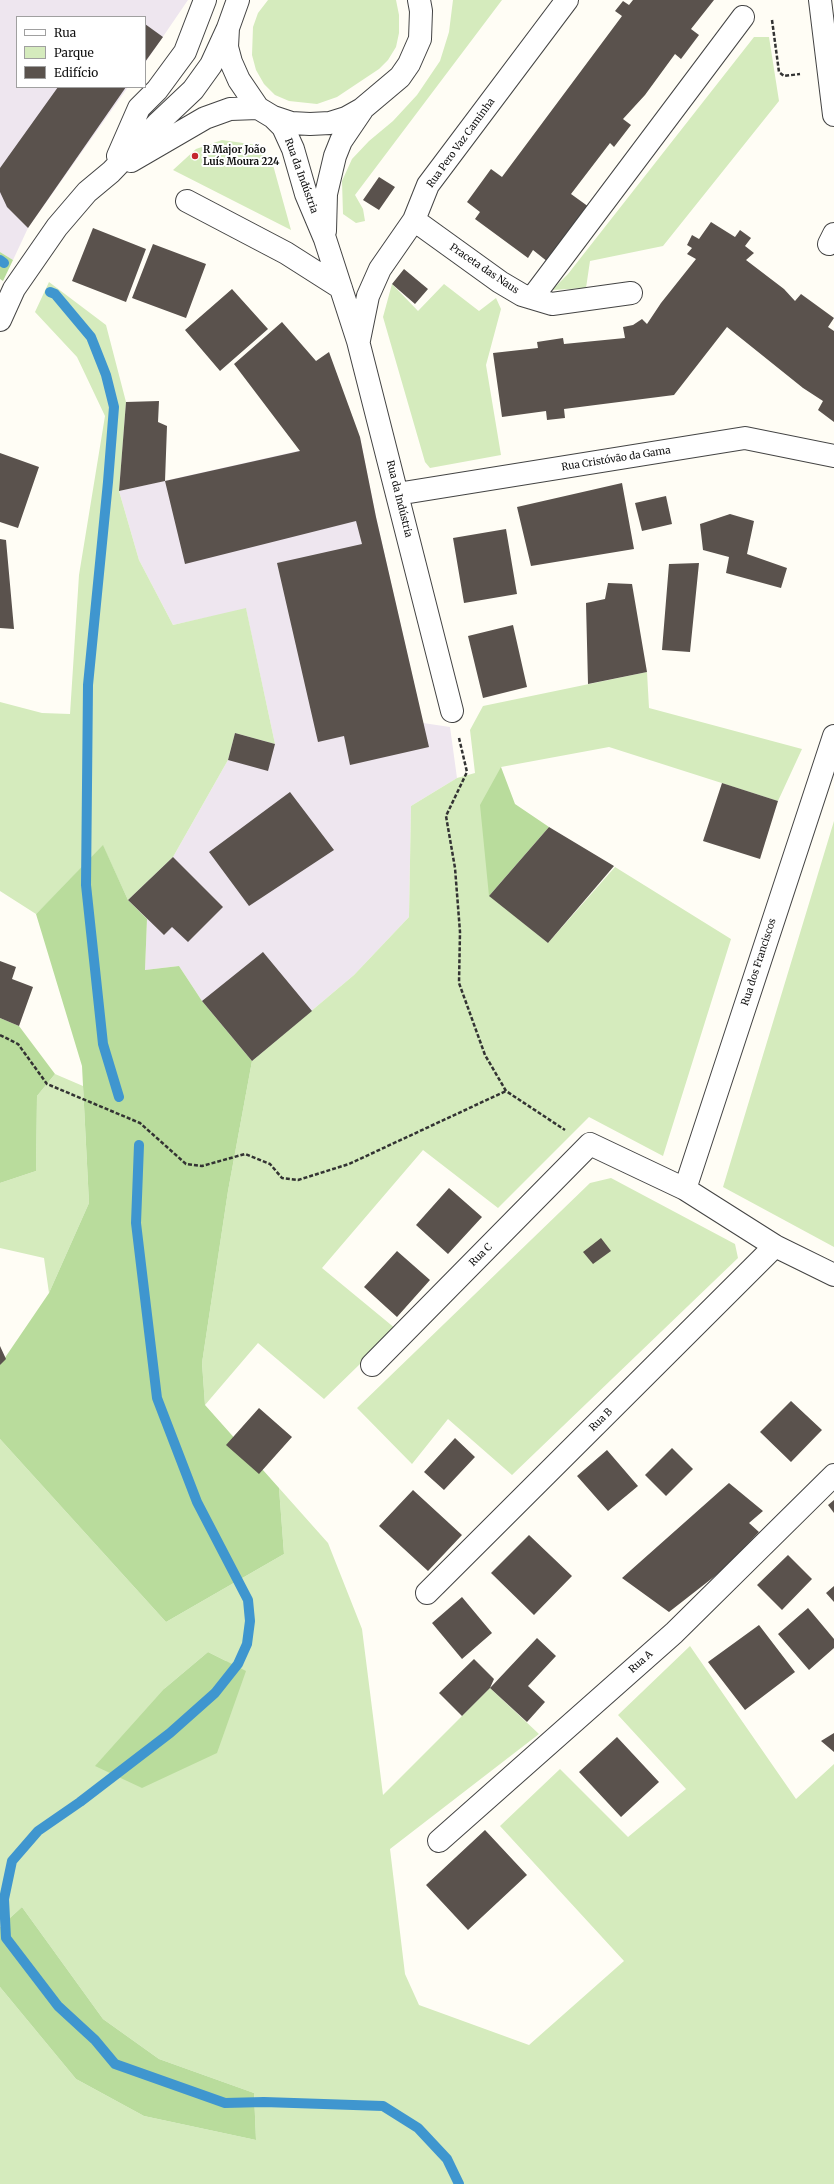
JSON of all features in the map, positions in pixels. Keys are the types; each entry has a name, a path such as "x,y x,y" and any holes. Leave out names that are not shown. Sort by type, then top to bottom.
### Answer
{"street":[{"path":"111,172 139,108 157,90 185,52 205,0"},
{"path":"0,320 14,289 57,227 87,192 111,172 202,78 219,50 238,0"},
{"path":"419,0 422,28"},
{"path":"111,172 205,118 230,109 266,112 291,123 330,123 346,118 362,109 400,77 410,64 416,52 430,0"},
{"name":"Rua Pero Vaz Caminha","path":"358,341 368,296 380,269 414,220 428,185 567,0"},
{"path":"820,0 834,115"},
{"path":"532,298 743,17"},
{"name":"Rua da Indústria","path":"228,28 227,47 238,80 266,112 283,127 293,150 306,194 325,238 358,341 452,710"},
{"name":"Rua da Indústria","path":"325,238 326,194 335,156 343,137 362,109"},
{"path":"186,201 286,253 341,288"},
{"name":"Praceta das Naus","path":"414,220 500,282 522,295 552,304 631,293"},
{"name":"Rua Cristóvão da Gama","path":"397,494 745,438 834,456"},
{"name":"Rua dos Franciscos","path":"685,1188 834,736"},
{"path":"590,1144 685,1188 775,1246 834,1275"},
{"name":"Rua C","path":"372,1365 590,1144"},
{"name":"Rua B","path":"427,1593 775,1246"},
{"name":"Rua A","path":"439,1841 674,1633 834,1475"}],"path":[{"path":"772,14 779,72"},
{"path":"452,710 467,772 446,816 455,868 460,932 459,983 485,1055 506,1091 541,1115 590,1144"},
{"path":"0,1035 18,1044 48,1084 140,1123 186,1164 202,1166 245,1154 270,1164 282,1178 298,1180 349,1164 506,1091"}],"shaded area":[{"path":"0,0 188,0 146,62 146,16 16,16 16,88 127,88 28,228 13,260 0,252"},
{"path":"360,437 376,517 423,723 450,727 457,778 411,806 409,917 354,975 252,1061 202,1001 179,966 145,970 147,919 128,900 173,857 228,760 235,733 275,744 246,609 173,625 139,560 119,491"}],"green space":[{"path":"268,0 396,0 399,15 399,33 396,47 388,60 379,69 337,97 317,104 289,101 275,95 264,84 256,70 252,55 253,27 258,13"},
{"path":"453,0 502,0 355,195 363,209 365,221 356,223 343,214 342,181 352,159 369,141 393,121 417,95 440,61 449,32"},
{"path":"754,37 769,37 779,101 663,246 590,261 586,288 552,290 568,274"},
{"path":"222,140 257,145 273,165 291,230 173,170 196,149"},
{"path":"0,252 13,260 3,281 0,279"},
{"path":"49,282 106,325 126,402 119,491 139,560 173,625 246,608 275,744 235,733 228,760 173,857 128,900 103,846 36,914 0,891 0,702 42,713 70,714 79,575 105,416 77,357 35,312"},
{"path":"392,284 418,311 444,284 479,311 496,298 501,309 486,365 501,455 430,468 425,462 383,317"},
{"path":"647,672 649,708 802,749 778,801 609,747 501,767 489,895 548,943 615,867 731,939 663,1156 589,1117 498,1208 423,1150 322,1268 396,1329 324,1399 258,1343 205,1405 202,1363 228,1191 252,1061 354,975 409,917 411,806 457,778 475,773 470,730 483,706"},
{"path":"501,767 515,804 549,827 489,896 480,805"},
{"path":"834,821 834,1247 723,1187"},
{"path":"103,845 128,900 147,919 145,970 179,966 202,1001 252,1061 228,1191 202,1363 205,1405 279,1488 284,1554 166,1622 0,1439 0,1365 49,1293 89,1203 82,1066 36,914"},
{"path":"0,1018 19,1026 55,1074 37,1096 36,1171 0,1183"},
{"path":"55,1074 83,1086 89,1203 49,1293 44,1258 0,1248 0,1183 36,1171 37,1096"},
{"path":"611,1178 735,1244 738,1258 512,1475 448,1419 412,1464 357,1408 590,1183"},
{"path":"0,1439 166,1622 284,1554 279,1488 328,1543 362,1629 383,1795 490,1688 539,1734 390,1849 405,1974 419,2005 529,2045 624,1961 500,1826 560,1769 628,1837 686,1789 618,1715 690,1646 796,1799 834,1764 834,2184 0,2184 0,1987 76,2079 144,2116 256,2140 254,2093 159,2059 103,2019 22,1907 0,1927","holes":["208,1652 226,1661 164,1689"]},
{"path":"208,1652 246,1671 217,1753 142,1788 95,1766 164,1689"},
{"path":"22,1907 103,2019 159,2059 254,2093 256,2140 144,2116 76,2079 0,1987 0,1927"}],"building":[{"path":"633,0 714,0 691,29 699,35 681,59 675,54 645,95 623,119 631,125 614,147 610,143 571,194 589,207 548,262 533,250 528,258 475,219 480,212 467,202 491,169 502,177 622,16 615,11 623,1 629,5"},
{"path":"146,25 163,37 146,61"},
{"path":"57,88 125,88 28,228 7,207 0,192 0,168"},
{"path":"379,177 395,187 379,210 363,200"},
{"path":"711,222 735,237 740,230 751,238 745,246 754,253 746,260 784,289 795,301 801,294 834,318 828,327 834,331 834,422 818,410 823,401 803,388 727,327 674,395 564,409 565,418 547,420 546,411 502,417 493,353 538,348 537,342 563,338 564,344 625,338 623,327 633,325 642,319 647,324 661,303 696,259 687,254 692,248 687,245 692,235 699,239"},
{"path":"93,228 146,249 126,302 72,281"},
{"path":"153,244 206,264 186,318 132,298"},
{"path":"404,269 428,289 415,304 392,284"},
{"path":"232,289 268,329 220,371 185,330"},
{"path":"282,322 316,361 329,352 360,437 376,517 429,747 350,765 344,736 318,742 277,563 362,544 356,521 185,564 165,481 300,451 234,364"},
{"path":"159,401 158,422 167,426 165,481 119,491 126,402"},
{"path":"0,453 39,467 18,528 0,522"},
{"path":"622,483 634,549 531,566 517,507"},
{"path":"666,496 672,524 642,531 635,503"},
{"path":"730,514 754,521 747,554 787,568 781,588 726,573 729,557 703,550 700,524"},
{"path":"506,529 517,594 464,603 453,538"},
{"path":"0,539 6,540 14,629 0,628"},
{"path":"699,563 690,652 662,650 669,564"},
{"path":"608,583 632,584 647,672 588,684 586,603 605,599"},
{"path":"513,625 527,687 483,698 468,636"},
{"path":"235,733 275,744 268,771 228,760"},
{"path":"722,783 778,801 760,859 703,841"},
{"path":"290,792 334,850 249,906 209,852"},
{"path":"549,827 614,866 548,943 489,896"},
{"path":"173,857 223,907 188,942 172,927 164,935 128,900"},
{"path":"263,952 312,1011 252,1061 202,1001"},
{"path":"0,961 16,967 12,979 33,987 19,1026 0,1018"},
{"path":"449,1188 482,1217 448,1254 416,1225"},
{"path":"601,1238 611,1251 593,1264 583,1252"},
{"path":"397,1251 430,1280 397,1317 364,1287"},
{"path":"0,1346 6,1359 0,1365"},
{"path":"791,1401 822,1430 791,1462 760,1432"},
{"path":"259,1408 292,1437 259,1474 226,1445"},
{"path":"455,1438 475,1457 444,1490 424,1472"},
{"path":"672,1448 693,1469 666,1496 645,1475"},
{"path":"607,1450 638,1486 608,1511 577,1476"},
{"path":"729,1483 763,1511 749,1523 759,1532 724,1569 669,1612 622,1578"},
{"path":"413,1490 462,1535 428,1571 379,1526"},
{"path":"834,1500 834,1513 828,1505"},
{"path":"529,1535 572,1576 534,1615 491,1573"},
{"path":"788,1555 812,1579 782,1610 757,1585"},
{"path":"834,1586 834,1602 826,1593"},
{"path":"462,1597 492,1633 462,1659 432,1623"},
{"path":"808,1608 834,1639 834,1648 809,1670 778,1634"},
{"path":"759,1625 795,1672 745,1710 708,1662"},
{"path":"537,1638 556,1656 528,1686 545,1702 527,1722 490,1688"},
{"path":"474,1659 494,1679 490,1688 462,1716 439,1693"},
{"path":"834,1733 834,1752 821,1741"},
{"path":"617,1737 659,1782 621,1817 579,1772"},
{"path":"485,1830 527,1875 468,1930 426,1885"}],"waterway":[{"path":"0,260 4,263"},
{"path":"50,292 55,294 91,337 106,375 114,407 88,685 86,885 103,1044 119,1097"},
{"path":"139,1145 136,1223 157,1398 197,1502 248,1600 250,1621 247,1644 238,1664 215,1693 170,1733 80,1802 38,1831 12,1861 4,1899 6,1938 58,2006 95,2040 115,2064 225,2103 264,2102 383,2106 418,2128 447,2159 459,2184"}],"place":[{"name":"R Major João Luís Moura 224","path":"195,156"}]}
